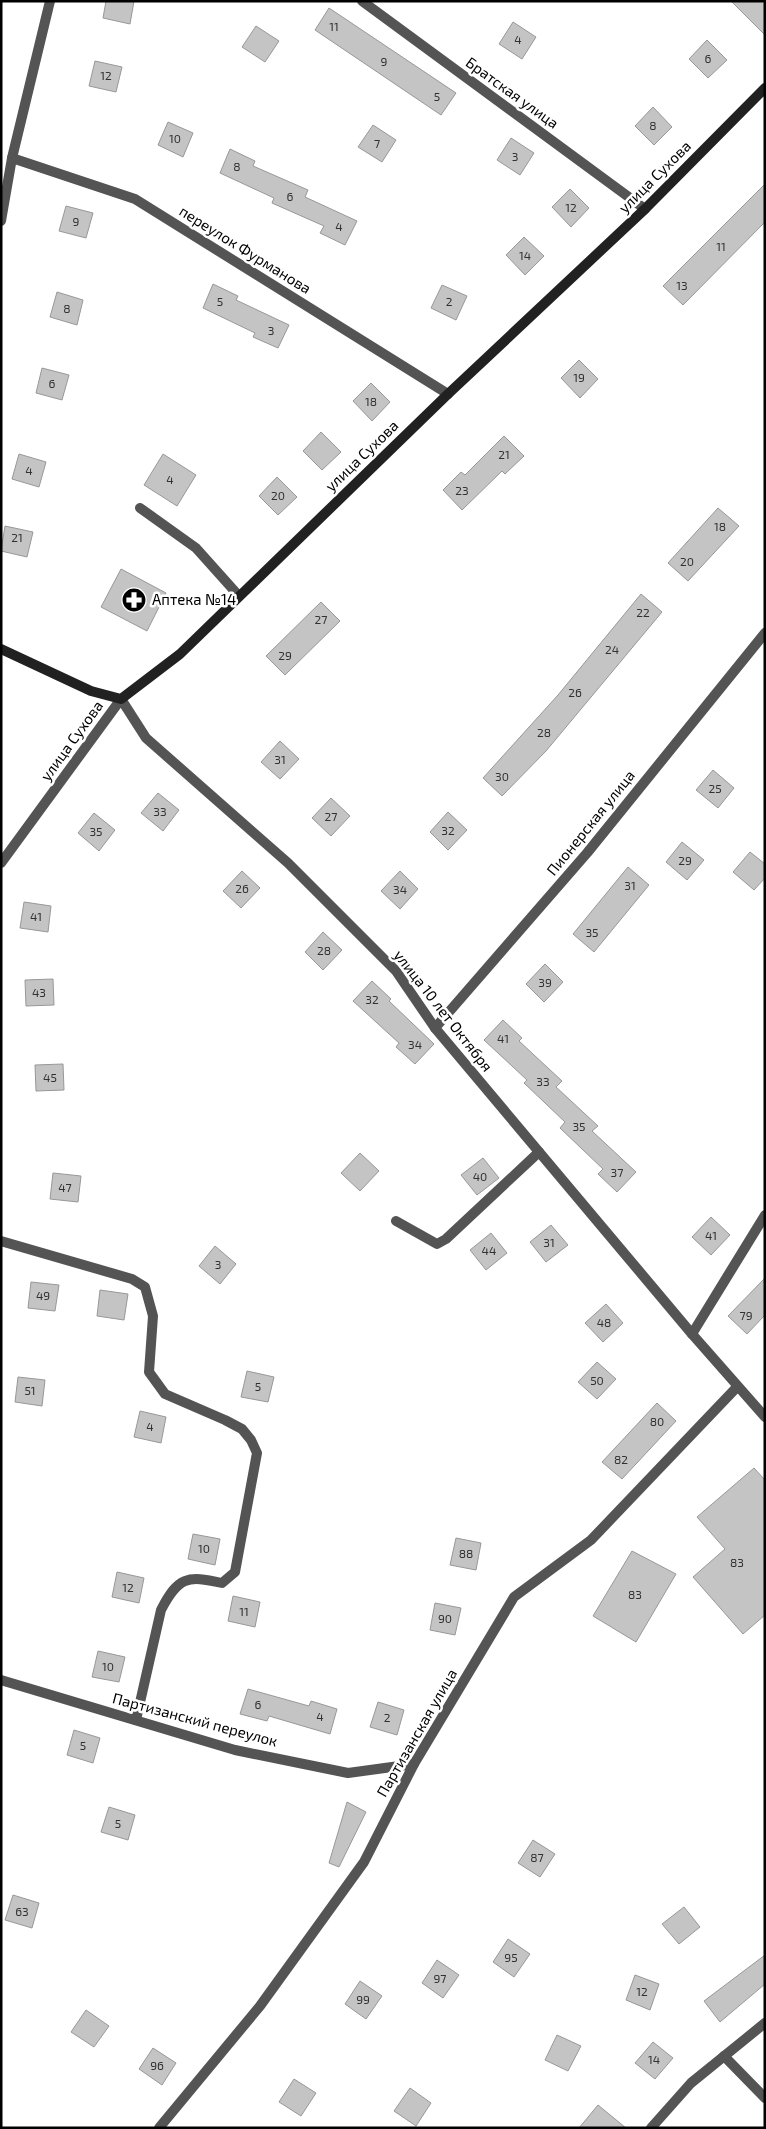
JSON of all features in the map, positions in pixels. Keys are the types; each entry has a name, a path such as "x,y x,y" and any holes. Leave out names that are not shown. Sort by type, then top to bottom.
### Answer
{"street":[{"path":"1,222 12,158 50,1"},
{"name":"Братская улица","path":"362,1 645,209"},
{"name":"улица Сухова","path":"1,863 121,699 180,654 448,394 645,209 765,88"},
{"name":"переулок Фурманова","path":"12,158 135,199 448,394"},
{"path":"140,508 196,548 239,596"},
{"name":"Пионерская улица","path":"435,1028 587,853 765,633"},
{"path":"1,649 91,690 121,699"},
{"name":"улица 10 лет Октября","path":"121,699 146,738 288,863 396,971 435,1028 765,1418"},
{"path":"396,1221 437,1244 446,1239 539,1152"},
{"path":"692,1334 765,1215"},
{"path":"1,1241 132,1279 145,1287 153,1316 149,1372 165,1394 225,1420 242,1430 251,1440 257,1453 235,1572 222,1583 196,1577 180,1582 168,1596 162,1610 136,1720"},
{"name":"Партизанская улица","path":"159,2128 260,2006 364,1862 414,1764 514,1597 591,1540 737,1387"},
{"name":"Партизанский переулок","path":"1,1680 235,1750 348,1773 414,1764"},
{"path":"651,2128 691,2083 765,2023"},
{"path":"724,2056 765,2098"}],"building":[{"path":"106,1 134,1 130,24 103,18"},
{"path":"731,1 765,1 765,35"},
{"path":"329,8 456,93 441,115 315,30"},
{"path":"513,22 536,37 522,59 499,44"},
{"path":"256,26 279,41 265,62 242,47"},
{"path":"707,40 727,60 708,78 689,59"},
{"path":"95,61 122,67 116,92 89,86"},
{"path":"653,107 672,127 654,145 635,126"},
{"path":"168,122 193,133 183,157 158,145"},
{"path":"373,125 396,140 382,162 358,147"},
{"path":"511,138 534,153 520,175 497,160"},
{"path":"230,149 255,161 253,166 308,190 305,197 357,221 345,245 320,233 324,226 272,203 274,198 220,173"},
{"path":"765,184 765,222 683,305 663,286"},
{"path":"570,189 589,208 571,227 552,207"},
{"path":"66,206 93,213 86,238 59,231"},
{"path":"524,237 544,256 525,275 506,255"},
{"path":"213,284 238,296 236,300 289,325 278,348 253,337 255,333 203,308"},
{"path":"442,285 467,296 456,320 431,308"},
{"path":"57,292 83,300 77,325 50,317"},
{"path":"579,360 598,379 580,398 561,378"},
{"path":"42,368 69,375 62,400 36,393"},
{"path":"371,383 390,402 372,421 353,401"},
{"path":"321,432 341,452 322,470 303,451"},
{"path":"504,436 524,456 505,474 502,471 462,510 443,490 461,472 465,475"},
{"path":"19,454 46,462 39,487 12,479"},
{"path":"163,454 196,475 177,506 144,485"},
{"path":"277,477 297,497 278,515 259,496"},
{"path":"718,508 739,526 688,581 668,563"},
{"path":"5,526 33,532 27,557 1,551"},
{"name":"Аптека №14","path":"121,569 166,593 147,631 101,607"},
{"path":"641,594 662,612 546,751 502,796 483,778 558,695"},
{"path":"321,602 340,621 285,675 266,656"},
{"path":"280,741 299,759 280,779 261,762"},
{"path":"713,770 734,788 718,808 696,790"},
{"path":"158,793 179,810 163,831 141,813"},
{"path":"331,798 350,816 331,836 312,818"},
{"path":"448,812 467,830 448,850 430,832"},
{"path":"94,813 115,830 99,851 78,833"},
{"path":"682,842 704,860 687,880 666,862"},
{"path":"750,852 765,864 765,878 754,890 733,872"},
{"path":"628,867 649,885 594,952 573,934"},
{"path":"242,871 260,888 241,908 223,891"},
{"path":"400,871 418,889 400,909 381,891"},
{"path":"24,902 51,906 48,932 20,928"},
{"path":"323,932 342,950 323,970 305,952"},
{"path":"545,964 563,982 544,1002 526,984"},
{"path":"53,979 54,1005 26,1006 25,980"},
{"path":"372,981 391,999 389,1001 434,1044 415,1064 396,1047 399,1043 353,1001"},
{"path":"503,1020 522,1038 519,1041 562,1081 556,1087 598,1126 592,1131 636,1172 617,1192 598,1174 603,1169 560,1128 565,1122 524,1083 527,1080 484,1040"},
{"path":"63,1064 64,1090 36,1091 35,1065"},
{"path":"360,1153 379,1171 360,1191 341,1173"},
{"path":"483,1158 499,1178 477,1195 461,1175"},
{"path":"53,1173 81,1176 78,1202 50,1199"},
{"path":"711,1217 730,1235 711,1255 692,1237"},
{"path":"551,1225 568,1245 546,1262 530,1242"},
{"path":"491,1233 507,1253 486,1270 470,1250"},
{"path":"215,1246 236,1264 220,1284 199,1266"},
{"path":"765,1278 765,1315 747,1334 728,1316"},
{"path":"31,1282 59,1285 55,1311 28,1308"},
{"path":"100,1290 128,1294 124,1320 97,1316"},
{"path":"606,1304 623,1323 603,1342 585,1323"},
{"path":"597,1362 616,1379 597,1399 578,1382"},
{"path":"247,1371 274,1377 268,1402 241,1397"},
{"path":"18,1377 45,1380 42,1406 15,1402"},
{"path":"657,1403 676,1421 622,1479 602,1462"},
{"path":"140,1411 166,1417 161,1443 134,1437"},
{"path":"754,1468 765,1480 765,1615 743,1634 693,1577 725,1549 697,1517"},
{"path":"193,1534 220,1539 215,1565 188,1559"},
{"path":"456,1538 481,1543 476,1570 450,1565"},
{"path":"632,1551 676,1574 636,1642 593,1616"},
{"path":"117,1572 144,1578 139,1603 112,1597"},
{"path":"233,1596 260,1602 255,1627 228,1621"},
{"path":"435,1603 461,1608 455,1635 430,1630"},
{"path":"98,1651 125,1657 119,1682 92,1677"},
{"path":"248,1689 309,1706 311,1701 337,1709 330,1734 269,1716 267,1721 240,1714"},
{"path":"378,1702 404,1710 397,1735 370,1727"},
{"path":"74,1730 100,1738 93,1763 67,1755"},
{"path":"347,1802 366,1812 339,1867 329,1863"},
{"path":"109,1807 135,1815 128,1840 101,1832"},
{"path":"533,1840 555,1854 540,1877 518,1863"},
{"path":"13,1895 39,1903 32,1928 5,1920"},
{"path":"684,1907 700,1927 679,1944 662,1924"},
{"path":"508,1939 530,1954 514,1977 493,1962"},
{"path":"765,1955 765,1984 720,2022 704,2001"},
{"path":"437,1960 459,1975 443,1998 422,1983"},
{"path":"635,1975 659,1984 650,2010 626,2000"},
{"path":"360,1981 382,1996 366,2019 345,2004"},
{"path":"86,2010 109,2026 94,2047 71,2032"},
{"path":"557,2035 581,2046 568,2071 545,2060"},
{"path":"653,2042 673,2058 655,2079 635,2063"},
{"path":"153,2048 176,2063 162,2085 139,2069"},
{"path":"294,2079 316,2093 301,2116 279,2102"},
{"path":"410,2088 431,2103 416,2126 394,2111"},
{"path":"598,2105 626,2128 579,2128"}],"place":[{"name":"Аптека №14","path":"134,600"}]}
